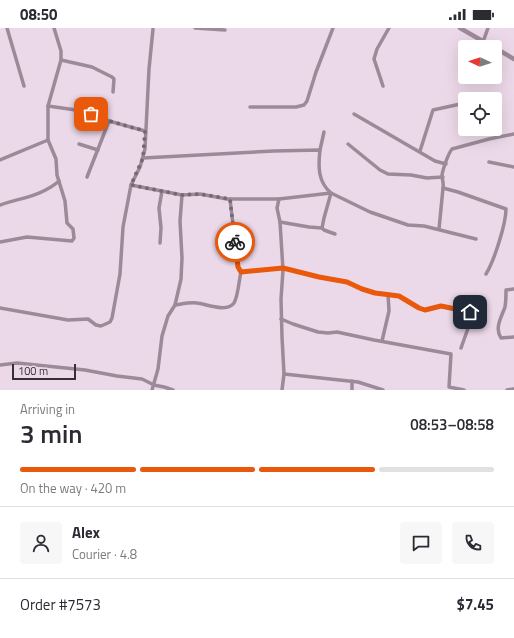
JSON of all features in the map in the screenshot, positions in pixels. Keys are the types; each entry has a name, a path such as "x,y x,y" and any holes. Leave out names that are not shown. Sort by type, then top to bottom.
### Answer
{"street":[{"path":"7,28 24,86"},
{"path":"0,242 27,237 72,241 74,238 74,232 71,226 67,223 65,201 56,168 56,159 48,140 48,106 61,60 61,51 54,28"},
{"path":"0,308 68,320 88,319 96,325 102,326 110,322 114,312 123,228 131,185 143,158 153,28 148,28"},
{"path":"195,28 225,30"},
{"path":"250,107 296,107 304,105 307,101 316,72 333,28"},
{"path":"383,86 374,59 376,49 389,28"},
{"path":"460,28 480,40"},
{"path":"484,40 488,28"},
{"path":"502,52 514,59"},
{"path":"61,60 92,67 112,77 114,80 113,92"},
{"path":"420,151 433,110 458,105"},
{"path":"48,106 76,110 145,131"},
{"path":"354,114 435,161 446,164"},
{"path":"87,176 109,121"},
{"path":"324,132 320,150 321,180 322,185 331,194 370,212 408,225 439,229 476,239"},
{"path":"439,229 444,180 443,177 449,153 452,149 514,134"},
{"path":"0,160 48,140"},
{"path":"79,144 98,150"},
{"path":"348,144 380,170 388,174 411,175 427,178 443,177"},
{"path":"143,158 274,150 320,150"},
{"path":"489,162 514,167"},
{"path":"0,205 39,194 59,181"},
{"path":"131,185 182,195 200,194 230,199 280,200 302,196 331,194"},
{"path":"443,188 506,209 500,237 486,274"},
{"path":"160,243 161,228 159,208 162,192"},
{"path":"322,228 331,194"},
{"path":"152,390 158,369 162,336 168,316 175,305 182,268 180,222 182,195"},
{"path":"175,305 198,303 223,308 230,306 234,302 241,272 238,267 230,199"},
{"path":"280,200 277,208 280,222 283,268 281,319 284,374 282,390"},
{"path":"280,222 322,228 335,234"},
{"path":"241,272 283,268 347,282 369,291 399,296 425,310 441,306 470,312 472,317 462,348"},
{"path":"514,289 506,290 504,307 499,320 499,335 501,338 514,337"},
{"path":"382,341 389,312 388,294"},
{"path":"281,319 318,332 337,332 451,354 449,389 464,390"},
{"path":"0,364 27,364 86,370 142,379 154,385 164,386 173,390"},
{"path":"284,374 352,381 368,384 384,390"},
{"path":"352,381 352,390"},
{"path":"507,390 514,389"}],"way so far":[{"path":"91,114 109,121 145,131 145,149 143,158 131,185 182,195 200,194 230,199 235,242"}],"route":[{"path":"235,242 238,267 241,272 283,268 347,282 375,293 399,296 425,310 444,306 470,312"}]}
